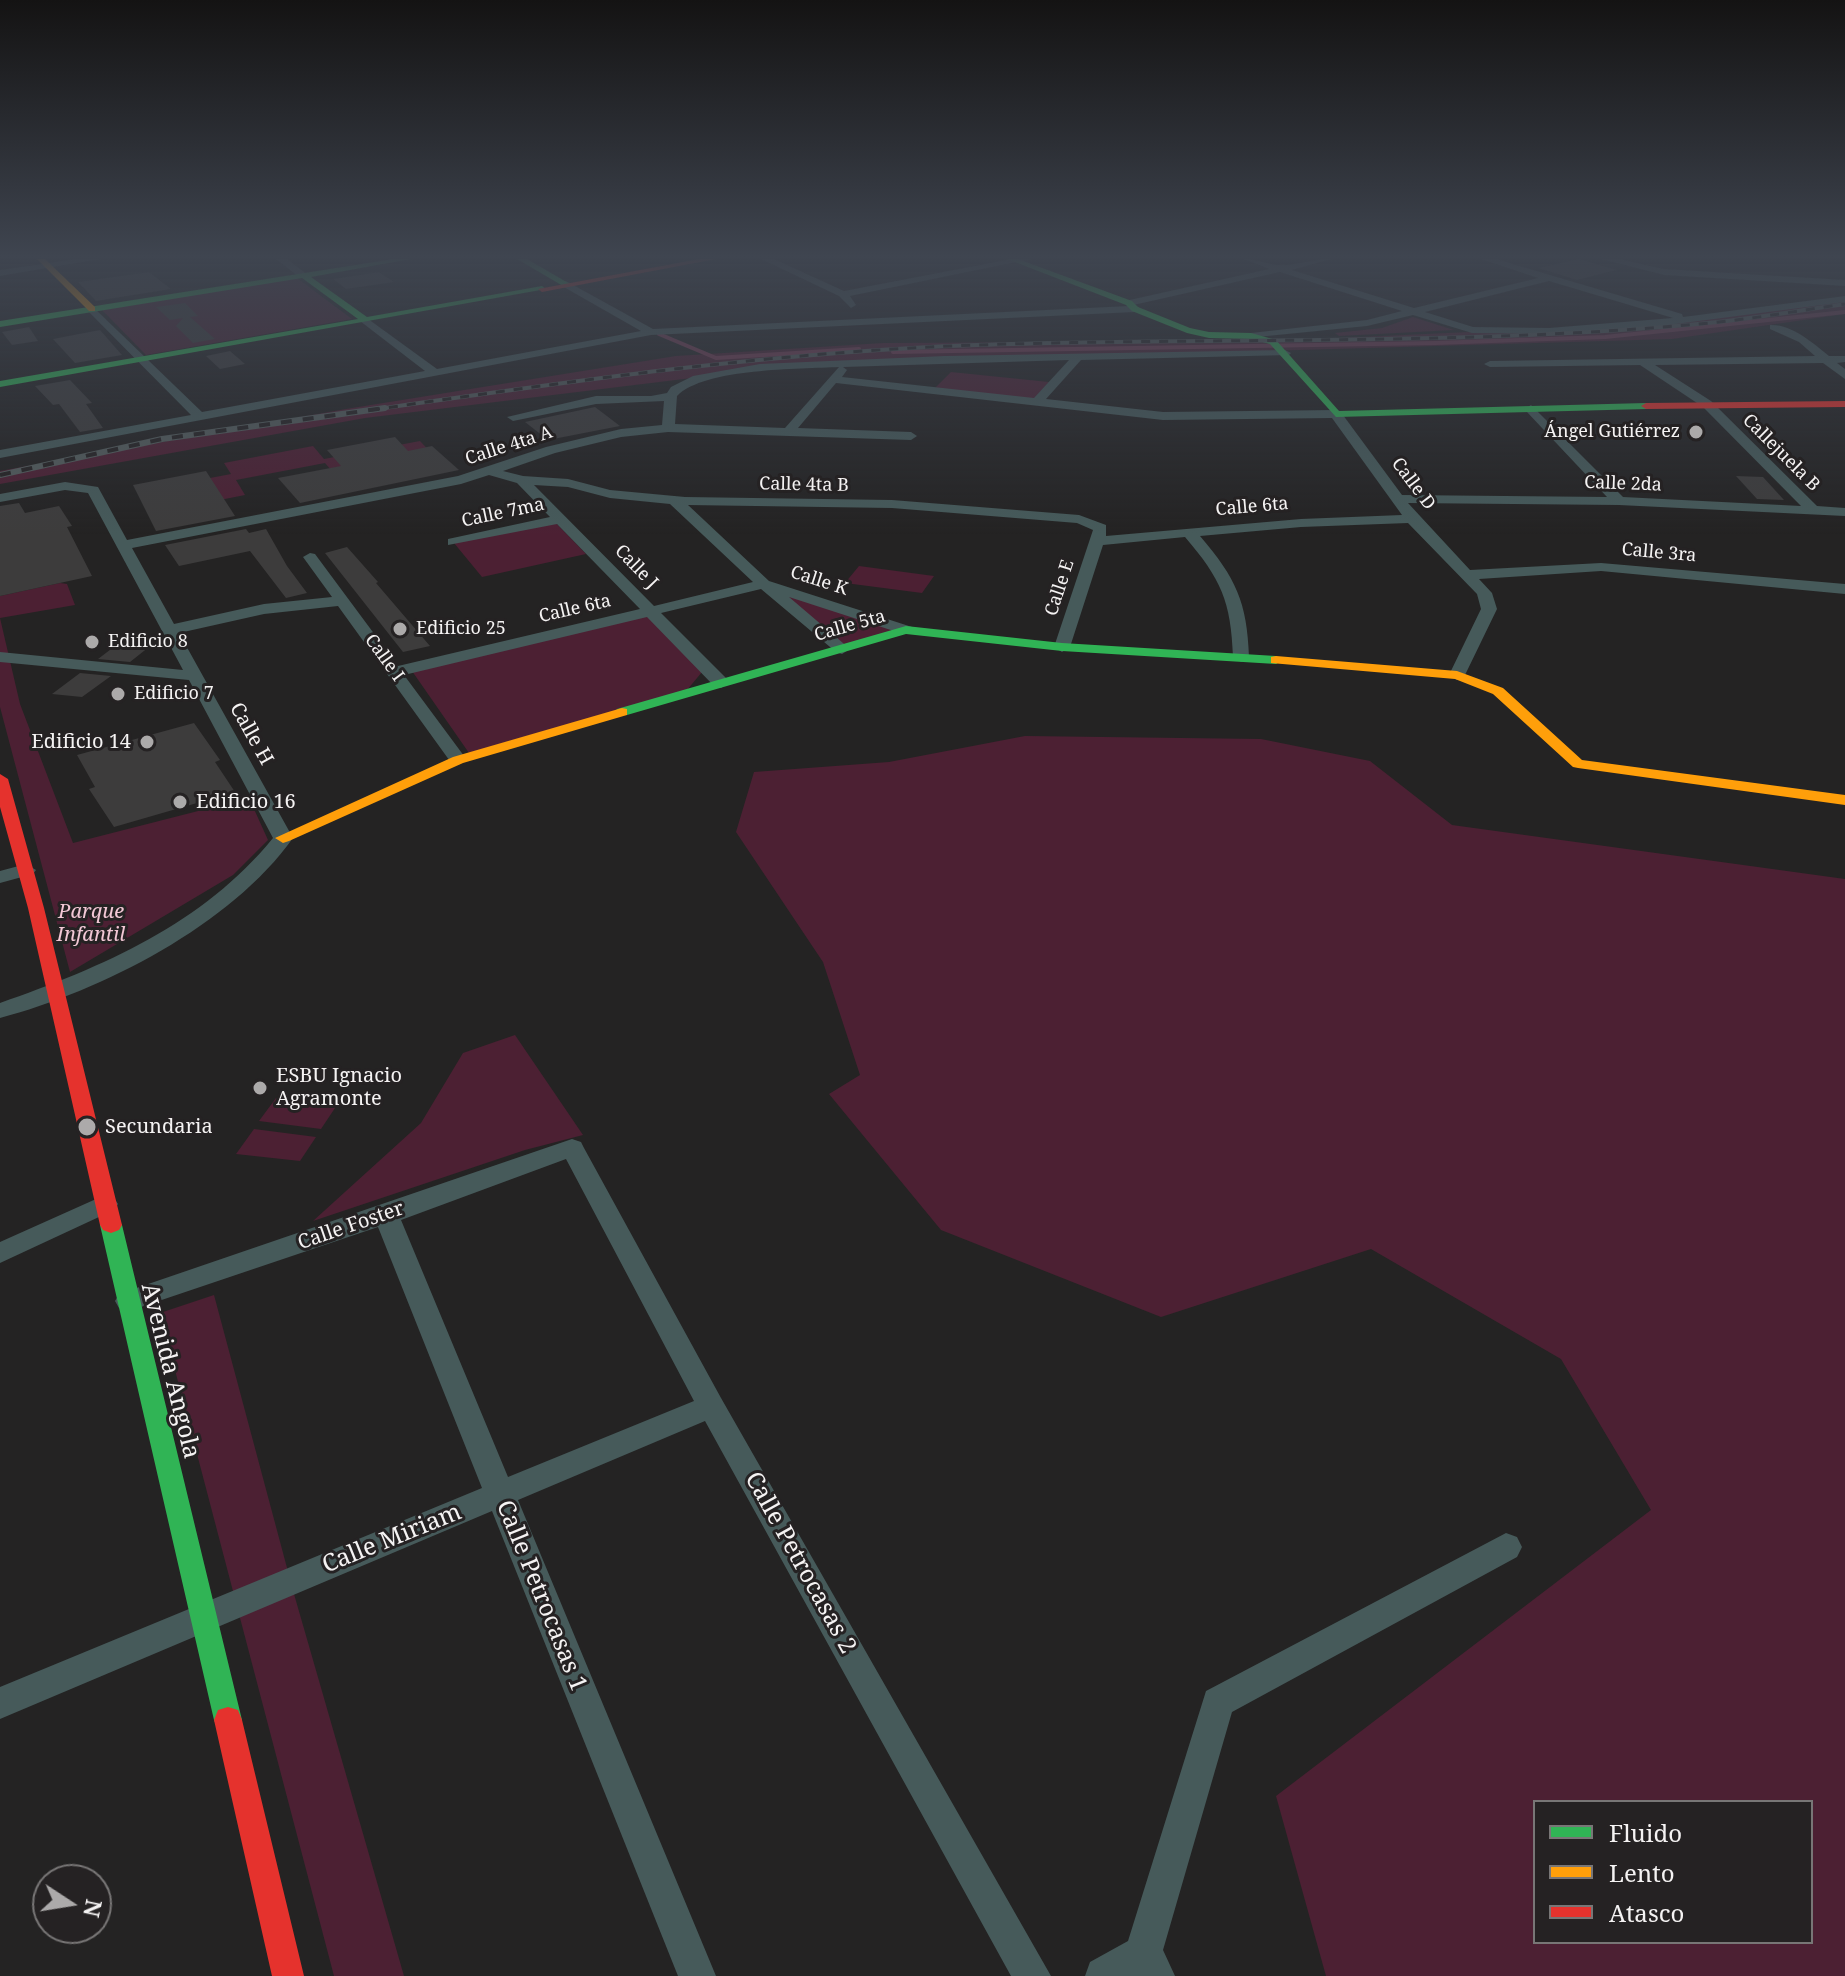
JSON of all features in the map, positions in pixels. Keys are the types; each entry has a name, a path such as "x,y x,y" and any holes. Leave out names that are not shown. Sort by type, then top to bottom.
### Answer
{"street":[{"path":"133,351 200,417"},
{"path":"0,384 184,351"},
{"path":"407,351 433,371"},
{"path":"0,454 544,351"},
{"path":"668,428 671,396 675,390 697,379 760,367 848,362 1076,359 1235,351"},
{"name":"Calle D","path":"1282,351 1336,414 1412,519 1484,593 1489,609 1457,675"},
{"path":"1816,351 1845,375"},
{"path":"1037,402 1076,359"},
{"path":"1490,364 1845,359"},
{"path":"790,430 848,362"},
{"name":"Callejuela B","path":"1645,364 1707,404 1814,511"},
{"path":"832,379 1163,416 1707,404 1845,404"},
{"path":"513,417 596,400 651,400 671,396"},
{"path":"1531,409 1619,501"},
{"name":"Calle 4ta A","path":"123,545 493,472 584,441 668,428 911,436"},
{"name":"Calle 4ta B","path":"493,472 522,480 568,483 610,494 674,500 892,504 1079,519 1101,528 1096,541"},
{"name":"Calle J","path":"522,480 721,683"},
{"name":"Calle H","path":"0,498 65,486 93,490 283,838"},
{"name":"Calle 2da","path":"1399,499 1619,501 1845,512"},
{"name":"Calle K","path":"674,500 764,584 842,649"},
{"name":"Calle 7ma","path":"453,542 560,519"},
{"name":"Calle 6ta","path":"1096,541 1301,523 1412,519"},
{"path":"1189,533 1221,569 1233,590 1240,613 1241,657"},
{"name":"Calle E","path":"1062,647 1096,541"},
{"name":"Calle I","path":"310,557 458,760"},
{"name":"Calle 3ra","path":"1468,575 1601,567 1845,589"},
{"name":"Calle K","path":"764,584 906,630"},
{"name":"Calle 6ta","path":"394,672 764,584"},
{"path":"169,630 264,609 342,601"},
{"name":"Calle 5ta","path":"283,838 458,760 906,630 1062,647 1241,657 1457,675 1498,691 1578,764 1845,800"},
{"path":"0,657 195,676"},
{"name":"Avenida Angola","path":"0,779 56,992 288,1976"},
{"path":"0,1011 56,992 163,943 241,887 283,838"},
{"path":"0,877 26,870"},
{"name":"Calle Foster","path":"129,1301 386,1215 572,1148"},
{"name":"Calle Petrocasas 2","path":"572,1148 711,1406 1032,1976"},
{"path":"0,1253 105,1204"},
{"name":"Calle Petrocasas 1","path":"386,1215 697,1976"},
{"name":"Calle Miriam","path":"0,1703 711,1406"},
{"path":"1104,1976 1149,1965 1218,1702 1506,1547"}],"green space":[{"path":"142,351 168,351 146,355"},
{"path":"752,351 1259,351 758,366 700,377 365,418 0,484 0,471 346,409 676,356"},
{"path":"951,372 1049,382 1033,400 934,389"},
{"path":"420,441 437,459 338,478 325,463 236,480 245,495 149,514 137,492 231,474 224,463 313,446 324,459"},
{"path":"555,522 586,554 482,577 454,543"},
{"path":"859,566 934,576 922,593 845,583"},
{"path":"60,583 67,584 75,605 0,618 0,596"},
{"path":"764,584 906,630 842,649"},
{"path":"647,616 702,672 687,690 469,753 412,671"},
{"name":"Parque Infantil","path":"0,618 20,704 73,843 249,798 268,840 233,875 70,972 0,707"},
{"path":"1025,736 1261,739 1370,761 1452,825 1845,879 1845,1976 1326,1976 1276,1796 1651,1510 1561,1359 1371,1249 1161,1317 941,1230 829,1094 860,1075 823,962 736,832 754,772 889,762"},
{"path":"515,1035 583,1135 525,1150 313,1221 421,1123 463,1053"},
{"path":"276,1098 337,1105 321,1129 259,1121"},
{"path":"254,1129 316,1137 300,1161 236,1154"},
{"path":"214,1295 294,1594 404,1976 334,1976 160,1313"}],"building":[{"path":"64,351 119,351 122,355 75,363"},
{"path":"230,351 245,364 220,369 206,356"},
{"path":"70,380 92,403 86,404 103,428 80,432 59,404 53,405 35,386"},
{"path":"595,407 620,426 548,440 525,422"},
{"path":"395,437 408,451 432,446 459,470 300,503 278,478 341,466 327,450"},
{"path":"206,471 235,516 156,531 133,485"},
{"path":"1736,476 1763,477 1784,500 1757,499"},
{"path":"19,503 25,513 59,506 72,526 67,527 92,576 0,596 0,506"},
{"path":"246,529 249,533 266,529 307,593 286,598 250,551 179,566 165,545"},
{"path":"347,547 430,646 403,652 325,553"},
{"path":"123,640 154,643 130,662 98,659"},
{"path":"80,673 111,676 82,697 52,694"},
{"path":"194,723 220,760 215,762 235,792 114,827 89,789 95,787 77,755"}],"waterway":[{"path":"700,351 716,358 824,351"},
{"path":"893,352 940,351"}],"railway":[{"path":"371,410 748,361 866,351"},
{"path":"0,475 162,439 385,408"}],"traffic: fast":[{"path":"0,384 187,351"},
{"path":"1281,351 1336,414 1646,406"},
{"path":"622,712 906,630 1062,647 1276,660"},
{"path":"111,1225 228,1720"}],"traffic: slow":[{"path":"1276,660 1457,675 1498,691 1578,764 1845,800"},
{"path":"283,838 458,760 622,712"}],"traffic: jam":[{"path":"1646,406 1845,404"},
{"path":"0,779 36,908 111,1225"},
{"path":"228,1720 288,1976"}],"place":[{"name":"Ángel Gutiérrez","path":"1696,432"},
{"name":"Edificio 25","path":"400,629"},
{"name":"Edificio 8","path":"92,642"},
{"name":"Edificio 7","path":"118,694"},
{"name":"Edificio 14","path":"147,742"},
{"name":"Edificio 16","path":"180,802"},
{"name":"ESBU Ignacio Agramonte","path":"260,1088"},
{"name":"Secundaria","path":"87,1127"}]}
